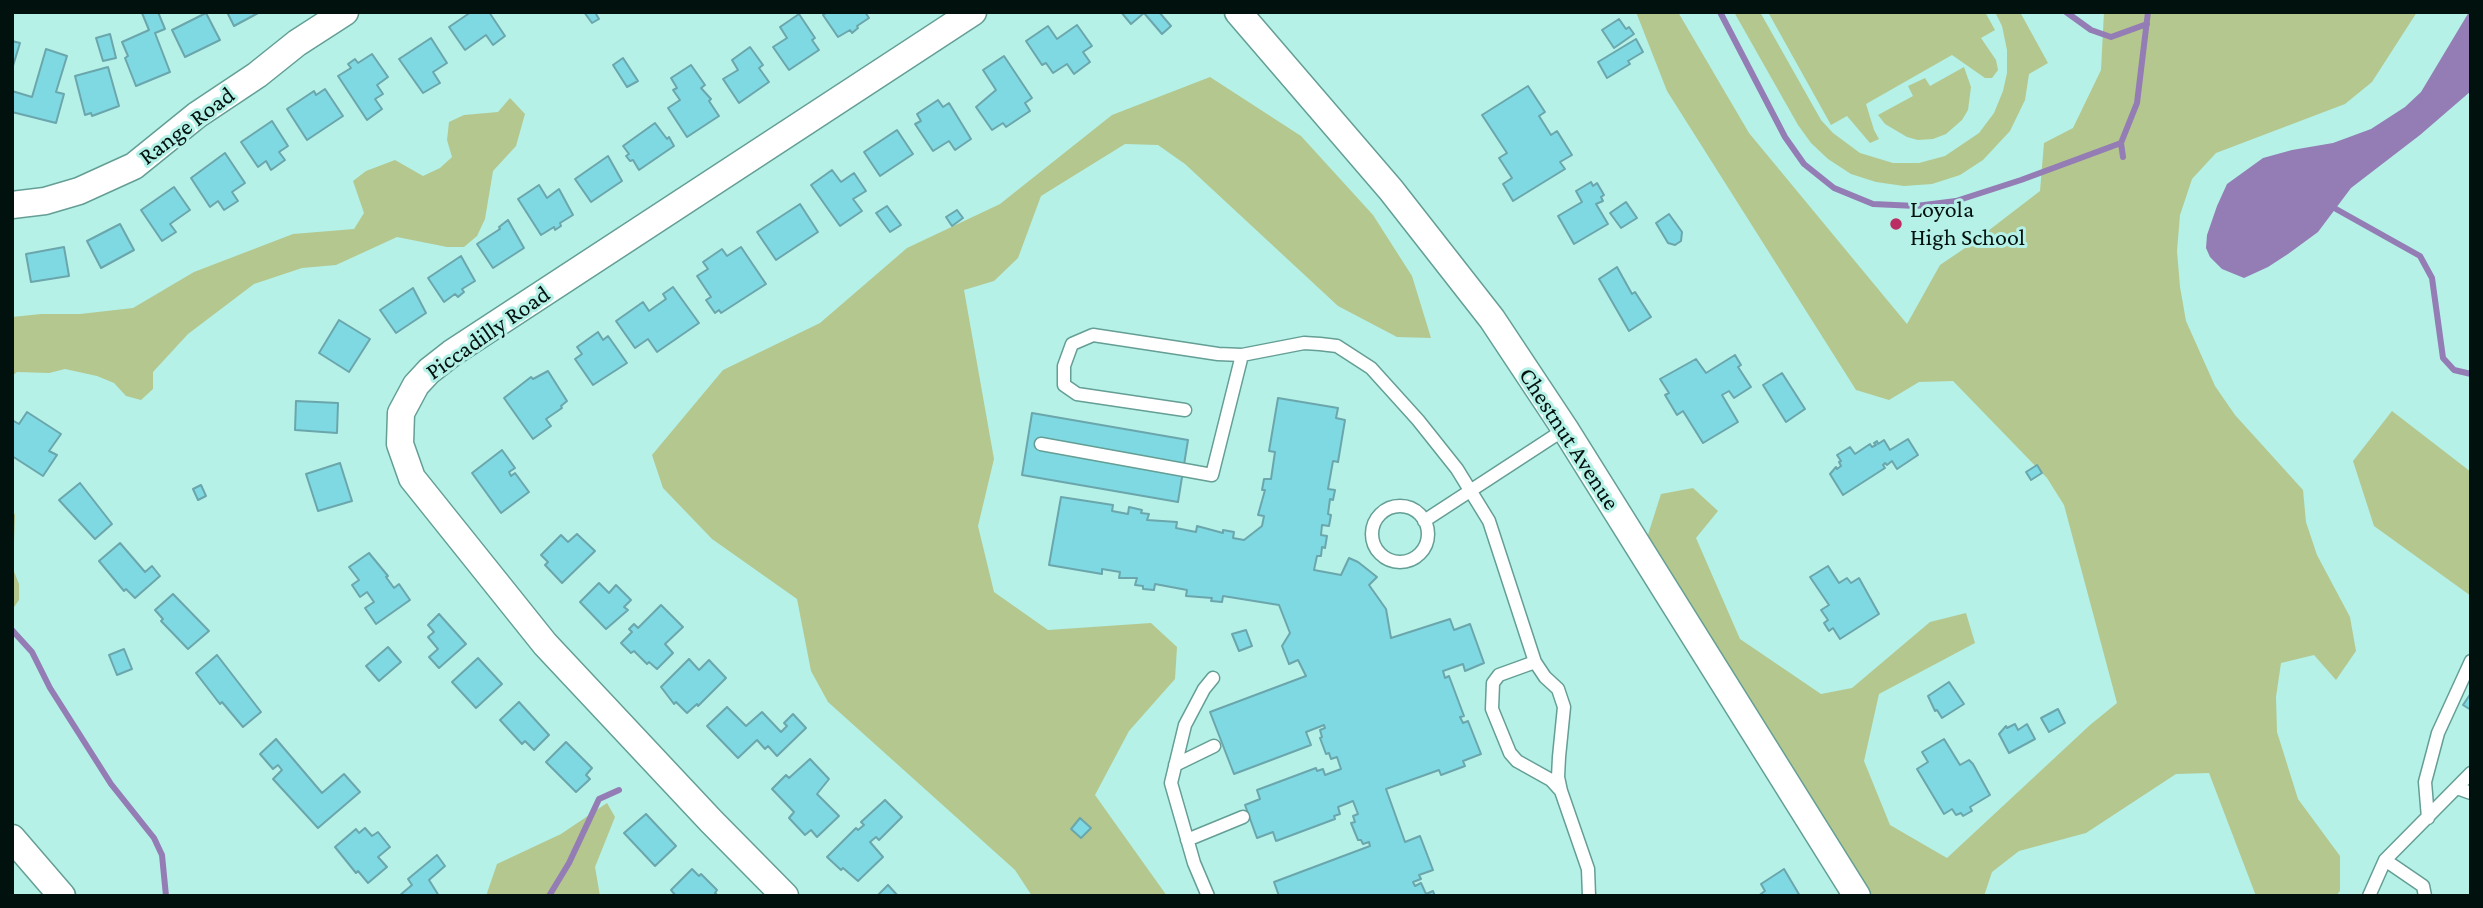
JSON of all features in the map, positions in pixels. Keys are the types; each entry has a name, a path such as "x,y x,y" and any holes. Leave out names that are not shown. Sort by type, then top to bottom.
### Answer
{"street":[{"name":"Range Road","path":"12,205 45,201 79,191 135,166 197,116 257,75 297,43 345,12"},
{"name":"Piccadilly Road","path":"785,896 545,644 412,478 400,444 401,413 416,385 452,353 973,12"},
{"name":"Chestnut Avenue","path":"1238,12 1391,190 1492,319 1565,429 1857,896"},
{"path":"12,838 62,896"}],"lane":[{"path":"1185,410 1077,394 1064,385 1064,366 1072,344 1093,335 1218,354 1242,355 1304,343 1337,346 1371,368 1418,420 1457,469 1489,521 1535,662 1558,690 1564,707 1558,778 1588,869 1588,896"},
{"path":"1041,444 1212,474 1242,355"},
{"path":"1424,521 1565,429"},
{"path":"1401,506 1419,513 1424,521 1427,538 1425,547 1412,559 1403,562 1385,558 1374,545 1373,527 1384,511 1401,506"},
{"path":"2428,818 2425,782 2431,757 2438,733 2471,661"},
{"path":"1535,662 1499,675 1493,683 1492,709 1510,753 1517,761 1551,780 1561,791"},
{"path":"1208,896 1171,783 1185,725 1204,689 1213,678"},
{"path":"1175,765 1214,746"},
{"path":"2369,896 2385,860 2471,773"},
{"path":"2457,788 2471,793"},
{"path":"1188,840 1243,817"},
{"path":"2385,860 2423,886 2425,896"}],"green space":[{"path":"1636,12 1678,12 1749,133 1907,324 1940,265 2040,191 2044,143 2073,128 2101,70 2104,12 2417,12 2372,82 2345,104 2216,153 2192,179 2180,215 2177,251 2186,321 2215,386 2235,415 2303,490 2306,522 2317,555 2350,617 2356,651 2336,680 2314,655 2281,663 2276,697 2277,732 2298,799 2340,856 2340,891 2336,896 2256,896 2209,773 2176,774 2086,833 2019,851 1992,872 1984,896 1869,896 1645,544 1661,494 1693,488 1718,511 1696,538 1740,639 1821,694 1852,688 1930,622 1966,613 1975,643 1879,694 1864,761 1890,825 1947,858 2117,703 2064,505 2047,478 1953,381 1919,382 1889,400 1856,390 1667,91"},
{"path":"1734,12 1760,12 1821,120 1833,133 1860,153 1893,163 1919,163 1945,156 1979,133 1994,113 2007,73 2007,50 2002,26 1995,12 2020,12 2048,63 2029,74 2025,100 2010,131 1983,160 1960,175 1932,184 1904,186 1876,182 1851,174 1828,159 1811,143"},
{"path":"1768,12 1985,12 1995,30 1981,38 1996,60 1998,70 1992,78 1985,78 1952,55 1866,104 1879,139 1870,143 1847,116 1831,125"},
{"path":"1964,67 1971,87 1968,110 1962,120 1946,134 1933,139 1918,140 1907,137 1885,124 1878,115 1913,96 1908,86 1925,78 1930,86"},
{"path":"1210,77 1301,136 1373,215 1412,276 1431,338 1397,337 1338,306 1185,164 1158,145 1125,144 1041,196 1018,258 994,281 964,290 994,459 978,526 994,592 1048,630 1151,623 1177,647 1175,679 1129,731 1095,795 1167,896 1032,896 1015,870 828,702 811,671 797,599 712,539 663,488 652,455 723,370 820,323 907,248 1000,204 1112,115"},
{"path":"510,98 525,114 516,146 493,171 485,219 477,236 464,247 447,247 397,237 336,265 302,268 254,284 188,334 153,372 153,389 141,400 126,396 114,383 97,376 65,369 49,373 17,372 12,376 12,317 133,308 194,272 293,234 354,229 364,213 353,181 366,171 395,160 423,176 440,168 452,157 447,140 449,122 464,115 498,112"},
{"path":"2392,411 2471,472 2471,596 2374,526 2353,461"},
{"path":"12,508 15,515 13,569 19,584 19,600 12,610"},
{"path":"607,803 615,817 595,867 600,896 486,896 497,864 561,834"}],"shaded area":[{"path":"2469,12 2471,91 2420,135 2351,188 2318,232 2268,267 2244,278 2222,269 2210,257 2206,248 2207,235 2227,184 2263,158 2333,143 2371,129 2405,107 2421,92"}],"building":[{"path":"158,12 165,29 155,33 170,72 136,86 122,42 149,30 142,13"},
{"path":"227,12 260,12 234,26"},
{"path":"471,12 489,12 505,36 493,45 486,35 465,50 449,27"},
{"path":"584,12 599,12 596,14 599,19 592,23"},
{"path":"827,12 865,12 869,18 852,33 850,30 838,37 823,15"},
{"path":"1121,12 1159,12 1171,26 1162,34 1144,13 1131,24"},
{"path":"206,13 220,40 185,57 172,30"},
{"path":"799,14 815,38 812,40 819,50 789,70 773,47 787,38 780,27"},
{"path":"1619,19 1626,29 1629,27 1634,34 1614,48 1602,30"},
{"path":"1077,25 1092,46 1083,52 1090,62 1074,74 1067,64 1053,73 1046,63 1042,65 1026,41 1048,26 1057,39"},
{"path":"110,34 116,58 103,61 96,38"},
{"path":"431,38 447,63 433,72 440,83 423,93 399,59"},
{"path":"1636,39 1643,52 1628,61 1630,64 1607,78 1598,62"},
{"path":"12,41 20,43 12,69"},
{"path":"750,47 763,65 759,68 769,82 739,103 723,79 738,70 732,60"},
{"path":"46,49 67,56 56,92 64,94 56,123 12,112 12,91 32,97"},
{"path":"372,54 388,77 377,85 383,94 375,99 382,109 367,120 338,76 351,68 348,64 355,59 358,63"},
{"path":"1004,56 1032,98 1025,103 1030,111 1006,127 1003,123 992,130 976,107 996,90 983,70"},
{"path":"623,58 638,81 627,87 613,65"},
{"path":"691,65 705,85 701,88 711,99 709,101 719,116 687,137 668,108 680,100 673,90 677,88 671,78"},
{"path":"108,67 119,106 92,116 91,113 85,115 75,76"},
{"path":"1528,86 1545,112 1539,116 1551,135 1557,131 1572,155 1560,162 1565,169 1513,201 1503,184 1512,178 1499,158 1507,153 1482,115"},
{"path":"325,89 343,116 307,140 287,109 314,91 316,95"},
{"path":"938,100 943,107 949,103 971,139 955,150 949,141 933,151 915,124 921,121 917,114"},
{"path":"272,121 288,146 279,152 285,160 271,170 266,161 258,167 241,142"},
{"path":"655,123 674,146 639,170 633,160 630,161 626,156 629,154 623,146"},
{"path":"897,130 913,154 880,176 864,152"},
{"path":"225,153 245,183 232,192 238,201 224,210 218,201 210,207 191,178"},
{"path":"608,156 622,181 591,202 575,179"},
{"path":"832,170 841,182 854,173 866,191 853,199 862,211 840,226 811,185"},
{"path":"1591,182 1593,186 1597,183 1604,195 1601,197 1603,201 1596,204 1608,224 1574,244 1558,216 1582,202 1576,191"},
{"path":"539,185 547,198 559,189 573,215 560,223 561,226 555,230 554,227 541,235 518,199"},
{"path":"174,187 190,210 170,224 176,232 162,241 141,210"},
{"path":"1626,202 1637,218 1621,228 1610,213"},
{"path":"800,204 818,232 776,260 757,232"},
{"path":"887,206 901,225 890,232 876,213"},
{"path":"957,210 963,218 952,226 946,217"},
{"path":"1669,214 1682,232 1681,241 1675,245 1668,243 1656,223"},
{"path":"508,220 524,248 493,268 477,244 500,229"},
{"path":"120,224 134,250 101,268 87,241"},
{"path":"64,247 69,276 31,282 26,254"},
{"path":"741,247 766,284 721,313 719,310 715,313 706,300 711,297 697,276 708,269 703,262 722,249 727,256"},
{"path":"461,256 475,281 462,289 464,292 458,297 455,294 444,302 428,278"},
{"path":"1617,267 1632,294 1635,292 1651,317 1629,331 1599,279"},
{"path":"673,287 699,323 657,352 648,339 635,348 616,321 643,302 649,311 666,299 663,294"},
{"path":"413,288 426,313 396,333 380,310"},
{"path":"339,320 370,339 349,372 319,353"},
{"path":"598,332 603,340 608,336 627,363 593,385 575,359 582,354 577,347"},
{"path":"1735,355 1741,365 1738,367 1751,387 1734,398 1729,391 1722,395 1738,422 1703,443 1683,411 1677,415 1665,395 1669,393 1660,379 1696,359 1706,373"},
{"path":"548,371 567,401 546,419 551,426 533,439 504,398 531,377 533,379"},
{"path":"1782,373 1805,409 1786,422 1763,385"},
{"path":"1278,398 1338,408 1336,418 1345,420 1338,462 1333,461 1328,489 1335,490 1333,500 1330,499 1329,526 1322,525 1321,535 1327,536 1325,548 1322,547 1321,556 1317,556 1314,570 1341,575 1349,558 1358,562 1377,577 1369,585 1386,609 1391,638 1450,619 1454,630 1470,624 1484,663 1465,671 1463,664 1443,671 1445,678 1449,676 1464,716 1460,717 1463,723 1468,721 1481,754 1463,761 1465,766 1441,775 1439,770 1386,789 1405,842 1420,836 1433,870 1419,875 1421,879 1413,882 1415,886 1421,883 1426,894 1433,891 1435,896 1279,896 1274,882 1370,846 1369,842 1363,844 1358,840 1351,823 1355,822 1353,816 1358,814 1353,801 1338,807 1340,814 1334,816 1335,819 1276,841 1273,832 1257,838 1245,805 1260,799 1257,790 1316,768 1317,771 1323,769 1325,775 1341,769 1337,757 1331,759 1329,753 1326,754 1320,738 1320,730 1325,728 1324,725 1306,732 1311,745 1234,774 1210,712 1306,676 1298,660 1289,664 1282,646 1290,633 1279,605 1223,596 1222,602 1211,601 1212,598 1186,596 1187,590 1155,584 1154,590 1143,589 1143,586 1135,585 1137,578 1119,578 1120,572 1102,569 1102,574 1049,565 1061,497 1113,505 1112,511 1128,514 1129,507 1142,510 1141,513 1149,514 1147,520 1177,522 1176,528 1196,532 1197,526 1223,533 1223,530 1234,532 1233,538 1244,540 1262,526 1264,516 1258,515 1265,490 1262,490 1264,479 1271,479 1275,452 1269,451"},
{"path":"296,401 338,403 337,433 295,430"},
{"path":"27,412 61,434 49,451 57,455 43,476 12,456 12,420 19,424"},
{"path":"1032,413 1188,440 1178,502 1022,475"},
{"path":"1908,439 1918,455 1897,469 1892,461 1887,465 1885,463 1885,468 1843,495 1830,474 1836,467 1837,469 1841,466 1837,455 1850,447 1855,454 1870,444 1872,447 1877,441 1878,444 1884,440 1890,450"},
{"path":"502,450 515,468 509,472 511,476 515,473 529,492 501,513 472,473"},
{"path":"340,463 352,501 318,511 306,474"},
{"path":"2037,465 2042,473 2031,480 2026,472"},
{"path":"80,483 112,524 95,539 59,500"},
{"path":"201,485 206,496 198,500 193,489"},
{"path":"577,534 595,551 562,583 545,565 548,562 541,555 561,535 568,542"},
{"path":"120,543 145,572 152,566 160,576 135,598 126,589 124,591 99,561"},
{"path":"369,553 394,588 399,584 410,600 376,624 365,608 374,602 367,592 360,597 352,585 359,580 349,567"},
{"path":"1828,566 1839,583 1847,578 1851,583 1859,578 1879,614 1840,639 1833,628 1829,631 1824,623 1828,620 1821,610 1829,605 1810,577"},
{"path":"599,583 609,593 616,585 631,600 624,607 628,610 606,629 580,602"},
{"path":"173,594 209,631 188,649 161,621 163,619 155,610"},
{"path":"661,605 683,627 665,644 673,653 657,669 649,662 647,664 634,651 631,653 621,643 632,632 629,629 634,624 638,628"},
{"path":"439,614 466,644 439,668 429,657 438,649 428,637 434,632 428,625"},
{"path":"1246,630 1252,646 1239,651 1232,634"},
{"path":"388,647 401,662 379,681 366,666"},
{"path":"124,649 132,669 117,675 109,655"},
{"path":"217,655 261,712 243,727 222,702 220,704 196,673"},
{"path":"478,658 502,684 476,708 452,682"},
{"path":"689,659 699,670 709,660 726,678 698,706 697,704 687,713 676,702 674,704 661,687"},
{"path":"1949,682 1964,704 1942,718 1937,710 1935,711 1928,696"},
{"path":"2471,693 2471,710 2463,705"},
{"path":"519,702 549,735 534,750 525,741 522,744 500,720"},
{"path":"727,707 746,726 762,712 781,732 787,726 784,723 793,714 806,728 777,756 768,746 765,749 757,740 738,758 707,726"},
{"path":"2058,709 2065,723 2049,732 2041,718"},
{"path":"2015,724 2018,730 2027,724 2035,739 2009,753 1999,734 2006,726 2007,728"},
{"path":"276,739 322,793 344,774 360,792 318,828 273,779 282,770 278,765 273,769 260,754"},
{"path":"1944,739 1960,765 1969,760 1973,764 1990,795 1970,807 1972,811 1963,816 1961,813 1956,815 1952,809 1944,814 1917,769 1928,762 1922,752"},
{"path":"566,742 592,768 586,775 590,779 576,792 546,762"},
{"path":"810,759 829,779 817,794 839,816 817,837 811,830 805,835 789,818 794,812 772,789 786,775 789,778"},
{"path":"885,800 902,817 879,840 876,837 870,842 883,857 858,881 827,857 856,828 858,830 864,825 861,822"},
{"path":"646,814 676,846 655,866 624,833"},
{"path":"1080,818 1091,828 1081,838 1071,829"},
{"path":"365,828 372,836 378,832 390,847 378,857 387,867 368,883 335,847 356,829 359,833"},
{"path":"437,855 445,866 429,880 439,896 399,896 412,885 408,879"},
{"path":"692,869 717,890 715,893 718,896 676,896 671,890"},
{"path":"1784,869 1800,896 1758,896 1765,891 1761,884"},
{"path":"888,885 898,896 877,896"}],"waterway":[{"path":"1720,12 1785,137 1804,164 1834,188 1873,204 1916,206 1956,201 2121,143"},
{"path":"2066,12 2091,30 2111,37 2147,24"},
{"path":"2123,157 2121,143 2137,103 2148,12"},
{"path":"2336,209 2420,256 2432,278 2443,358 2454,370 2471,374"},
{"path":"12,630 32,652 50,688 111,784 154,838 162,855 166,896"},
{"path":"549,896 569,863 599,799 619,790"}],"place":[{"name":"Loyola High School","path":"1896,224"}]}
